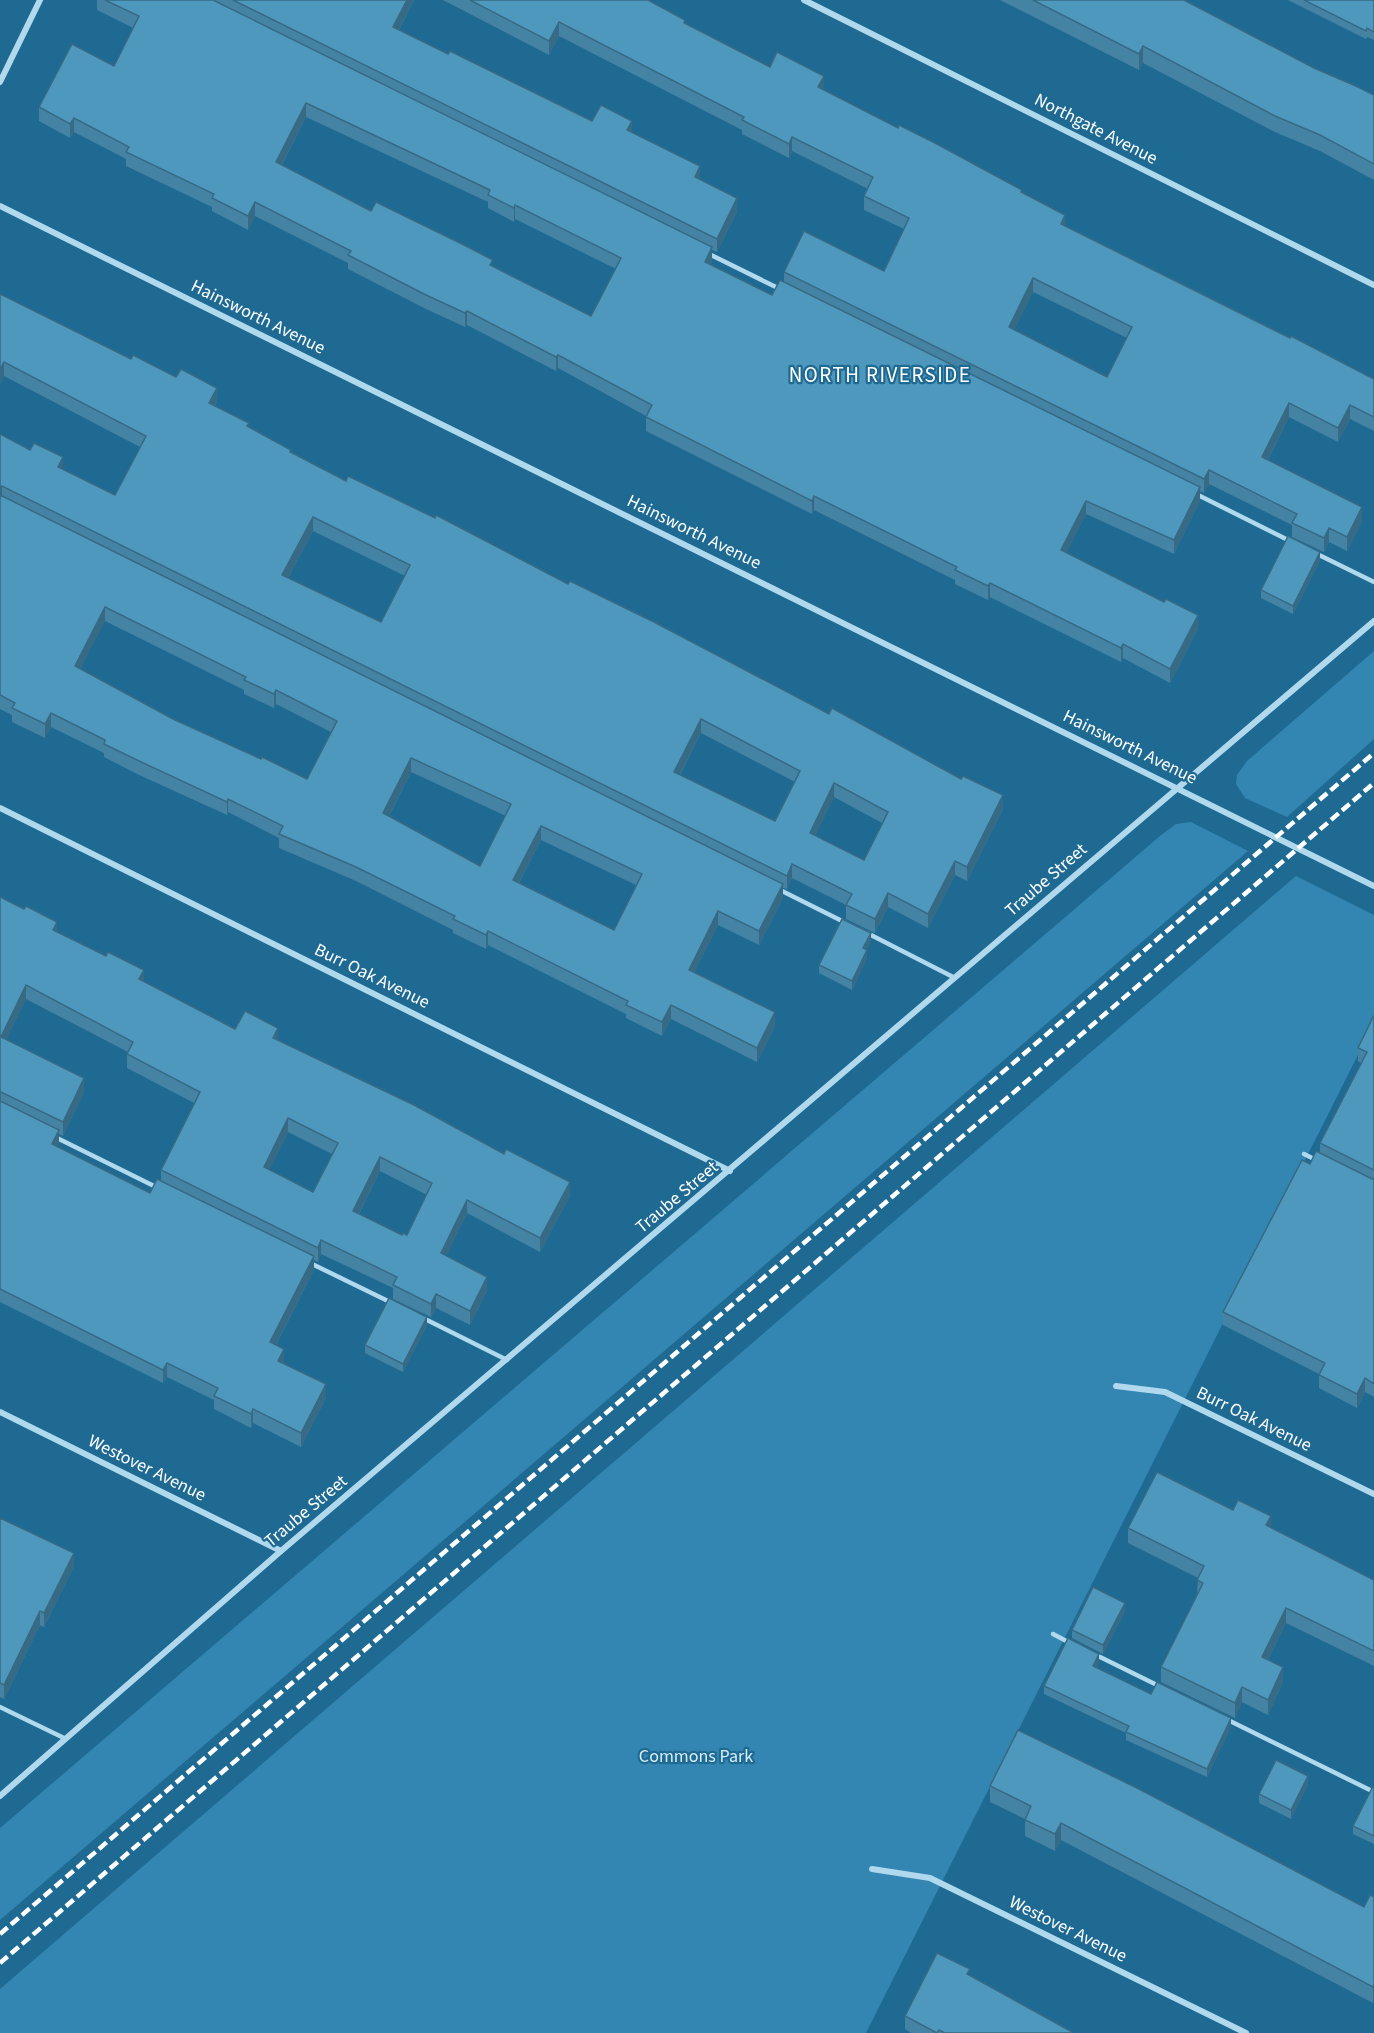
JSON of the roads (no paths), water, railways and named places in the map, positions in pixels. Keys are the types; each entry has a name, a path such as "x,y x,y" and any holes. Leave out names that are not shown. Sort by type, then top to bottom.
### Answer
{"street":[{"path":"0,82 40,0"},
{"name":"Northgate Avenue","path":"804,0 1374,285"},
{"name":"Hainsworth Avenue","path":"0,206 1374,886"},
{"name":"Traube Street","path":"0,1796 282,1551 1374,621"},
{"name":"Burr Oak Avenue","path":"0,808 730,1171"},
{"name":"Burr Oak Avenue","path":"1116,1386 1165,1392 1374,1494"},
{"name":"Westover Avenue","path":"0,1412 282,1551"},
{"name":"Westover Avenue","path":"872,1869 930,1878 1246,2033"}],"lane":[{"path":"700,250 786,292"},
{"path":"1184,489 1291,542"},
{"path":"1313,552 1374,582"},
{"path":"771,886 956,978"},
{"path":"53,1136 169,1193"},
{"path":"1304,1154 1324,1164"},
{"path":"307,1261 402,1308"},
{"path":"412,1313 507,1360"},
{"path":"1053,1634 1074,1645"},
{"path":"1085,1650 1171,1692"},
{"path":"0,1707 66,1739"},
{"path":"1224,1718 1374,1792"}],"railway":[{"path":"0,1934 1374,753"},
{"path":"0,1963 1374,783"}],"district":[{"name":"NORTH RIVERSIDE","path":"880,375"}],"park label":[{"name":"Commons Park","path":"696,1756"}]}
